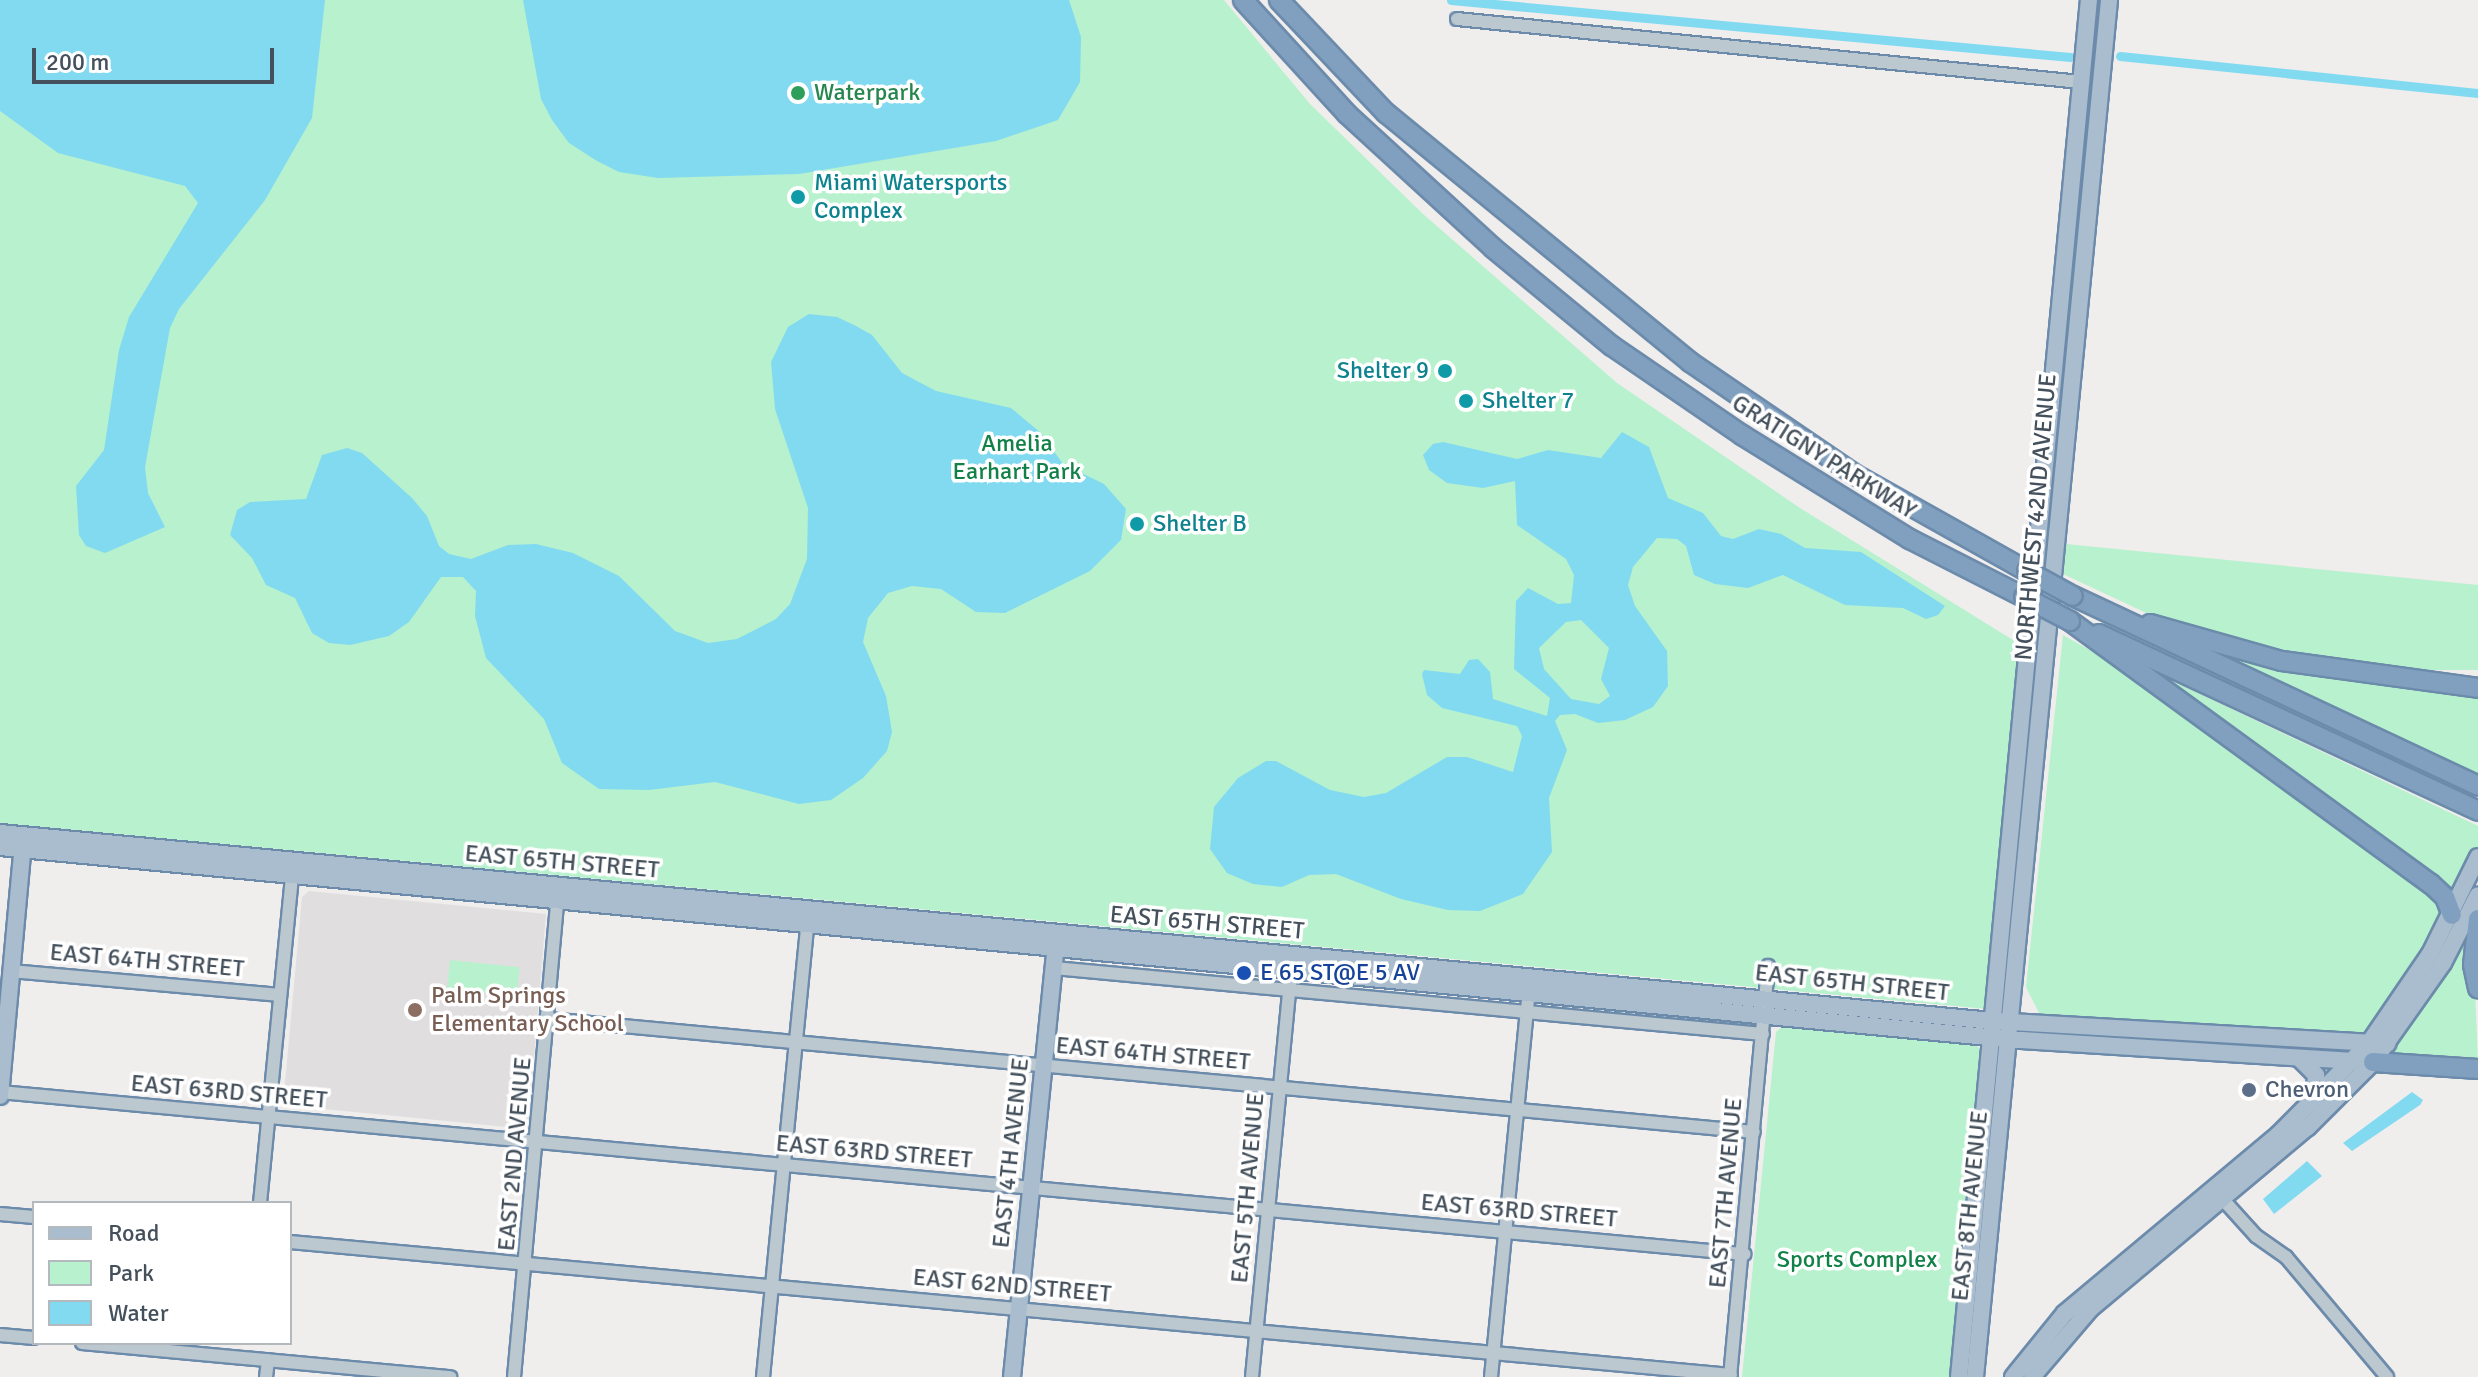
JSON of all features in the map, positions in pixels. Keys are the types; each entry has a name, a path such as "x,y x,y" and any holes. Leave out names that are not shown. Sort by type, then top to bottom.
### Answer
{"highway":[{"name":"GRATIGNY PARKWAY","path":"1243,0 1347,114 1493,248 1612,346 1742,435 1910,539 2070,621 2476,810"},
{"name":"GRATIGNY PARKWAY","path":"1279,0 1386,113 1690,362 1854,474 2073,596 2478,786"},
{"path":"2073,596 2241,652 2478,688"},
{"path":"2070,621 2431,884 2445,897 2452,915"},
{"path":"2427,681 2478,674"},
{"path":"2478,919 2473,965 2478,988"},
{"path":"2373,1062 2478,1069"}],"main road":[{"name":"NORTHWEST 42ND AVENUE","path":"1992,1029 2089,0"},
{"name":"NORTHWEST 42ND AVENUE","path":"2011,1031 2109,0"},
{"path":"2066,247 2086,249"},
{"path":"2048,439 2067,440"},
{"path":"0,833 23,842"},
{"path":"0,847 23,842"},
{"path":"0,1094 3,1029 11,971 8,929 23,842"},
{"name":"EAST 65TH STREET","path":"23,842 291,870 1765,1006 2300,1059 2373,1062"},
{"path":"2013,1377 2065,1313 2218,1194 2313,1103 2369,1043 2412,984 2452,915 2478,857"},
{"path":"2032,1377 2090,1309 2218,1194 2373,1062 2443,963 2478,895"},
{"name":"EAST 4TH AVENUE","path":"1012,1377 1057,940"},
{"name":"EAST 8TH AVENUE","path":"1959,1377 1992,1029"},
{"name":"EAST 65TH STREET","path":"2011,1031 2387,1044"},
{"name":"EAST 8TH AVENUE","path":"1975,1377 2011,1031"},
{"path":"2300,1059 2316,1075 2313,1103"},
{"path":"1974,1220 1993,1222"}],"street":[{"path":"1457,19 2081,82"},
{"path":"260,1201 291,870"},
{"name":"EAST 2ND AVENUE","path":"514,1377 528,1266 558,893"},
{"path":"763,1377 808,917"},
{"name":"EAST 5TH AVENUE","path":"1252,1377 1292,962"},
{"name":"EAST 7TH AVENUE","path":"1730,1376 1744,1254 1768,966"},
{"path":"1054,968 1763,1034"},
{"name":"EAST 64TH STREET","path":"11,971 280,995"},
{"path":"1491,1377 1529,984"},
{"name":"EAST 64TH STREET","path":"548,1019 1754,1132"},
{"name":"EAST 63RD STREET","path":"0,1094 1744,1254"},
{"path":"2218,1194 2256,1236 2286,1257 2387,1377"},
{"path":"0,1214 32,1217"},
{"name":"EAST 62ND STREET","path":"292,1242 1730,1376"},
{"path":"0,1335 32,1338"},
{"path":"104,1345 450,1377"},
{"path":"246,1358 247,1345"},
{"path":"266,1377 268,1360"}],"shaded area":[{"name":"Palm Springs Elementary School","path":"309,891 546,914 528,1129 283,1105 302,897"}],"green space":[{"name":"Amelia Earhart Park","path":"0,0 1224,0 1310,104 1423,214 1617,383 1800,508 2021,645 1987,1009 0,823"},
{"path":"2066,544 2478,585 2478,670 2393,670 2282,654 2172,625 2063,574"},
{"path":"2063,635 2127,671 2442,900 2443,922 2366,1034 2040,1015 2026,987"},
{"path":"2203,647 2478,691 2478,774 2347,714"},
{"path":"2135,663 2478,826 2478,846 2455,898"},
{"path":"2472,918 2478,1063 2395,1056 2390,1050"},
{"path":"450,960 520,967 517,996 447,989"},
{"name":"Sports Complex","path":"1784,1025 1975,1044 1981,1050 1950,1377 1742,1377 1776,1032"}],"water":[{"path":"0,0 325,0 312,118 265,200 179,309 170,328 145,467 148,493 165,527 105,553 86,546 79,535 76,486 104,450 119,350 129,317 198,203 185,186 58,153 0,111"},
{"name":"Waterpark","path":"523,0 1069,0 1081,37 1080,82 1058,120 996,141 799,174 658,178 619,172 569,143 541,99"},
{"path":"809,314 837,317 872,335 902,373 936,391 1011,408 1041,433 1063,464 1104,484 1126,509 1121,540 1090,571 1005,613 976,612 941,589 912,586 888,593 868,618 863,642 886,696 892,732 887,751 863,778 831,800 799,804 715,782 649,790 599,789 562,763 544,719 486,658 475,616 476,591 463,577 441,577 409,622 389,636 350,645 329,643 312,633 295,598 266,585 252,558 230,535 237,510 250,502 306,499 322,455 347,448 362,453 412,498 427,516 439,546 449,554 471,559 508,545 536,544 573,553 619,576 675,631 708,643 737,639 776,619 790,604 807,559 808,508 775,409 771,362 788,327"},
{"path":"1622,432 1649,447 1668,498 1703,513 1721,536 1733,539 1759,529 1781,534 1805,548 1861,552 1945,606 1938,615 1926,619 1903,608 1845,605 1783,575 1748,588 1715,584 1694,575 1686,546 1677,539 1657,538 1633,567 1628,585 1635,606 1667,651 1668,686 1653,707 1625,720 1598,723 1575,714 1560,715 1555,721 1567,750 1549,798 1552,852 1523,894 1480,911 1448,910 1401,899 1336,874 1309,875 1282,887 1253,884 1227,873 1210,849 1214,807 1238,778 1266,761 1276,761 1330,790 1364,797 1386,793 1447,757 1467,757 1513,772 1522,736 1517,726 1442,708 1427,695 1422,674 1424,670 1460,674 1469,660 1478,659 1490,672 1493,699 1547,716 1550,698 1514,669 1516,601 1528,588 1558,604 1571,603 1574,575 1566,559 1517,525 1515,481 1483,488 1447,483 1429,470 1423,455 1433,444 1443,442 1517,459 1548,450 1601,458","holes":["1581,620 1609,648 1601,679 1610,696 1599,704 1571,699 1544,669 1539,648 1566,622"]},
{"path":"2412,1092 2423,1100 2420,1105 2352,1151 2343,1143"},
{"path":"2307,1161 2322,1176 2274,1214 2263,1199"}],"waterway":[{"path":"1451,0 2070,57"},
{"path":"2120,56 2478,93"}],"place":[{"name":"Waterpark","path":"798,93"},
{"name":"Miami Watersports Complex","path":"798,197"},
{"name":"Shelter 9","path":"1445,371"},
{"name":"Shelter 7","path":"1466,401"},
{"name":"Shelter B","path":"1137,524"},
{"name":"E 65 ST@E 5 AV","path":"1244,973"},
{"name":"Palm Springs Elementary School","path":"415,1010"},
{"name":"Chevron","path":"2249,1090"}]}
